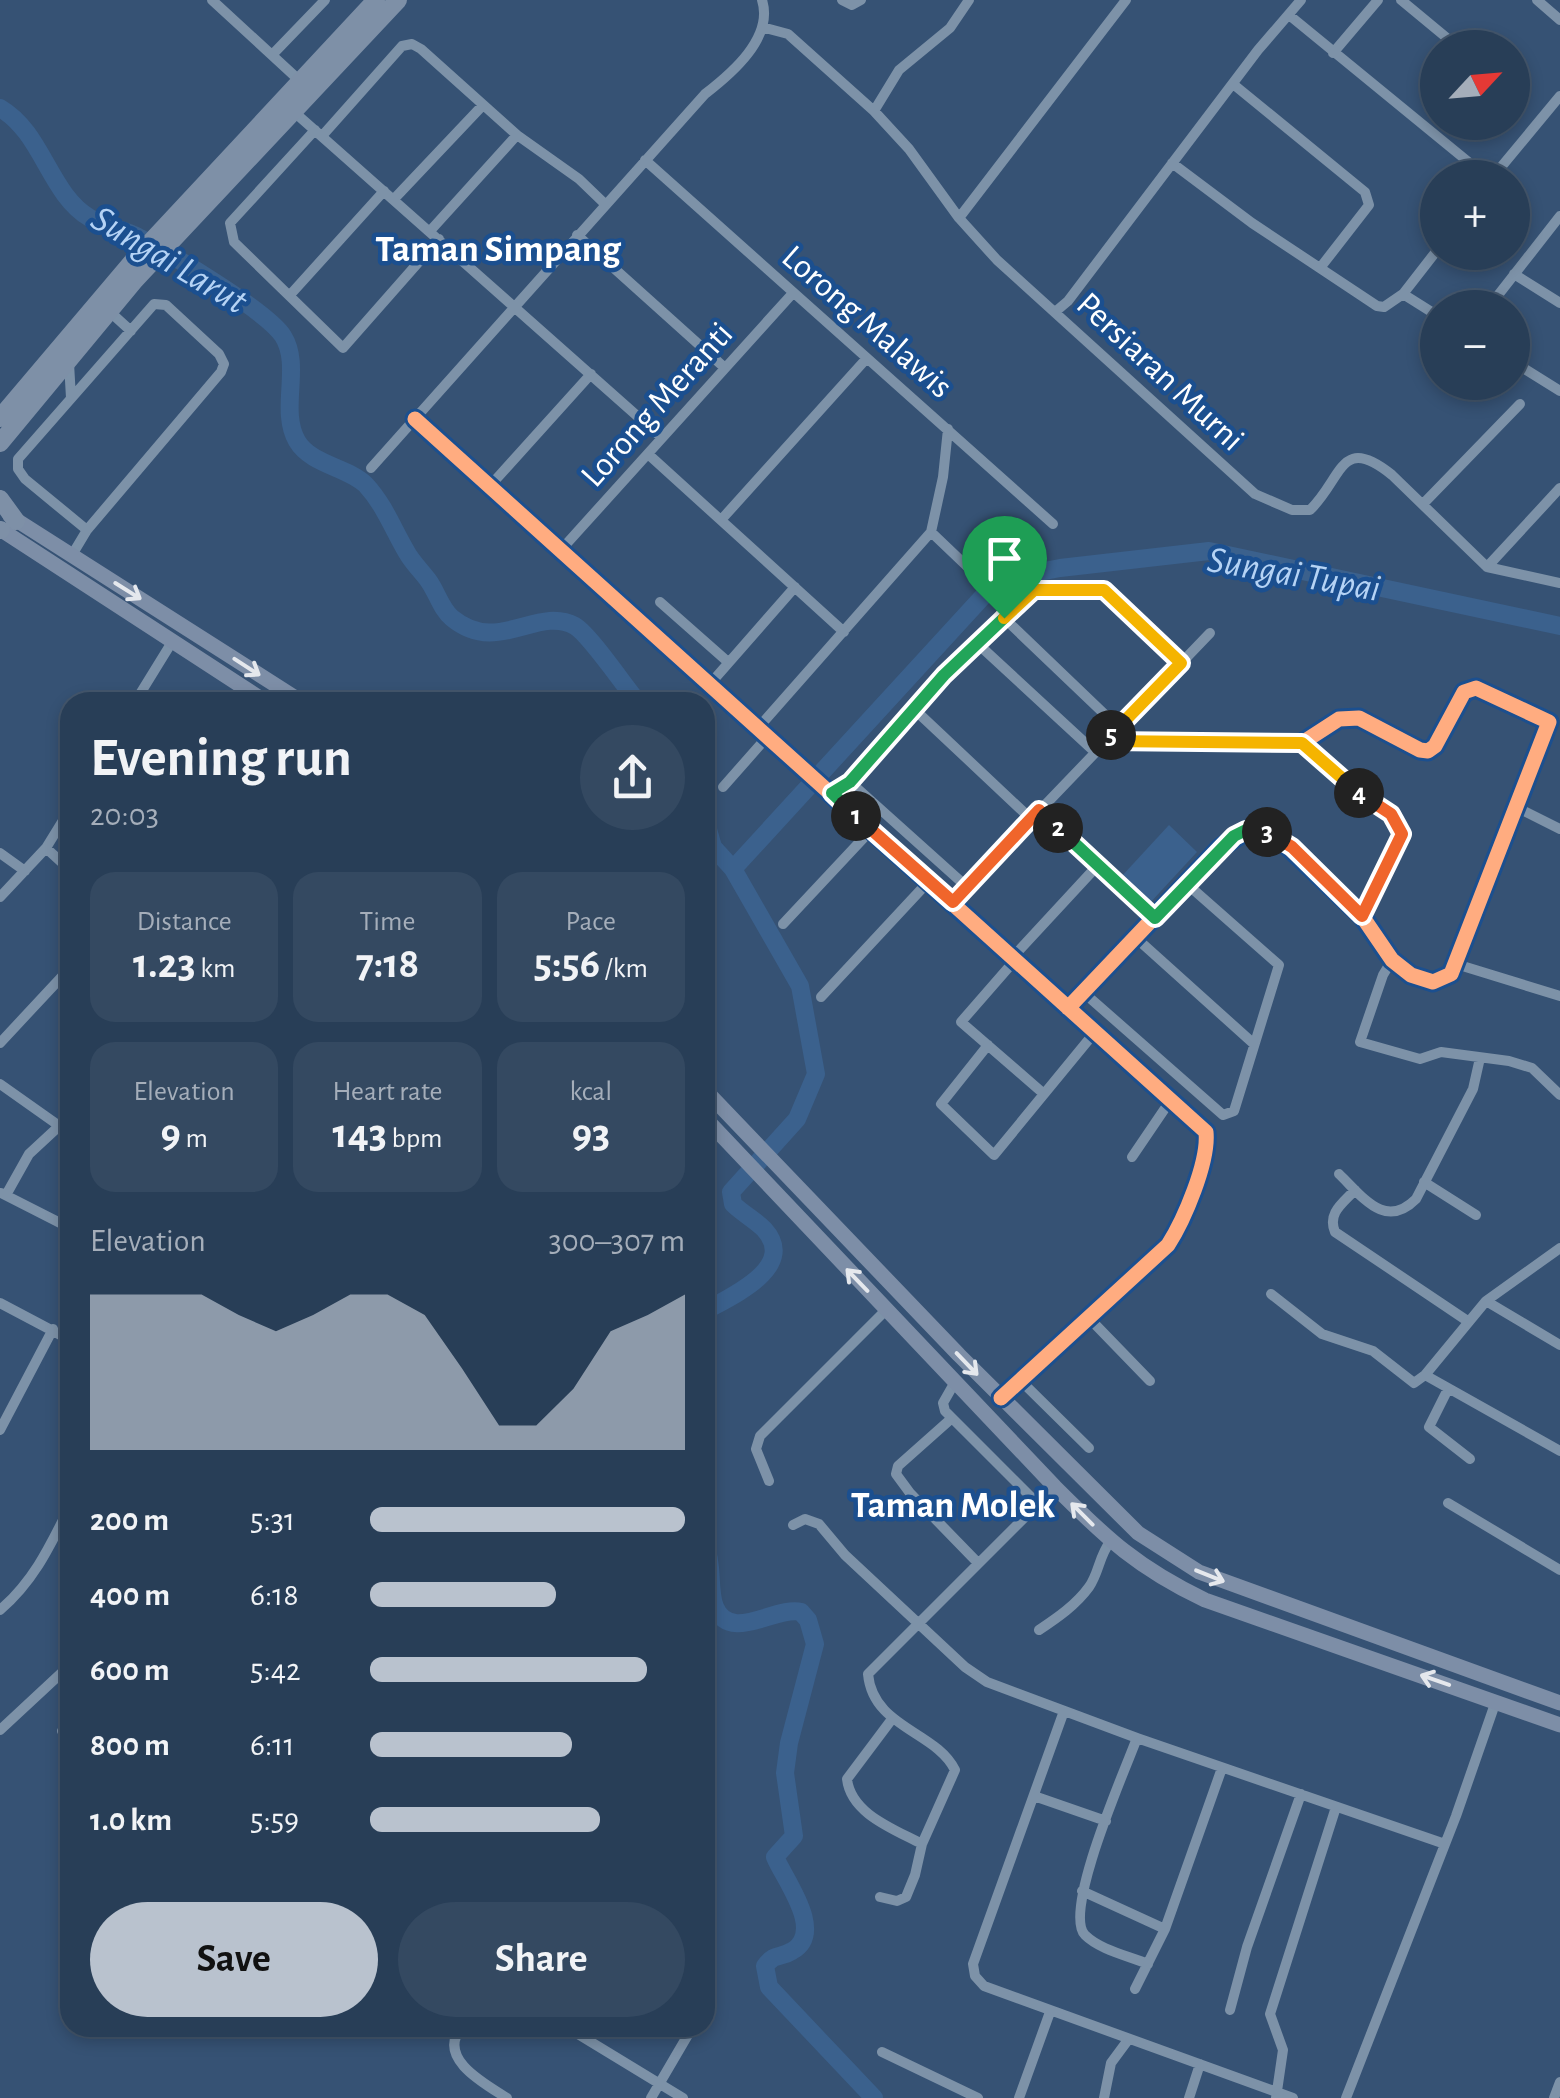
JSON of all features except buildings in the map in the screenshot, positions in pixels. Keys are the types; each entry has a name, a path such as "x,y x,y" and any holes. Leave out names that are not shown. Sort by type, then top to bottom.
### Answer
{"highway":[{"path":"169,233 300,81 376,0"},
{"path":"0,418 169,233 398,0"},
{"path":"0,443 109,311 137,267"},
{"path":"0,499 3,524"}],"main road":[{"path":"3,524 72,555 286,692"},
{"path":"3,524 250,692"},
{"path":"715,1101 1001,1398 1138,1533 1199,1572 1560,1703"},
{"path":"715,1130 1110,1542 1166,1581 1205,1600 1560,1725"}],"street":[{"path":"212,0 300,81"},
{"path":"272,55 325,0"},
{"path":"842,0 852,5 861,0"},
{"path":"874,111 899,70 950,28 969,0"},
{"path":"959,218 1126,0"},
{"path":"1055,312 1068,301 1301,0"},
{"path":"1333,53 1378,0"},
{"path":"1401,0 1437,30"},
{"path":"1537,0 1560,20"},
{"path":"371,468 705,94 739,66 762,27 765,2"},
{"path":"1289,15 1420,124"},
{"name":"Persiaran Murni","path":"762,27 788,34 874,111 997,260 1255,494 1292,510 1310,510 1350,457 1361,455 1375,461 1487,566"},
{"path":"517,135 343,348 234,242 230,223 402,46 412,44 517,135 579,179 605,204"},
{"path":"1233,84 1369,199 1369,205 1320,268"},
{"path":"1505,160 1560,96"},
{"path":"290,296 483,104"},
{"path":"293,111 662,438"},
{"path":"1440,140 1466,160"},
{"name":"Lorong Malawis","path":"645,160 1054,524"},
{"path":"1172,163 1377,306 1384,307 1403,294 1422,270"},
{"path":"1502,290 1560,216"},
{"path":"578,235 725,368"},
{"path":"1514,274 1560,304"},
{"name":"Lorong Meranti","path":"560,552 794,293"},
{"path":"1403,294 1420,305"},
{"path":"72,555 87,530 224,364 219,354 166,304 154,304 18,458 18,470 25,479 87,530"},
{"path":"109,311 131,331"},
{"path":"69,357 72,398"},
{"path":"721,520 867,358"},
{"path":"1530,372 1560,391"},
{"path":"489,487 591,374"},
{"path":"1423,504 1520,404"},
{"path":"415,418 1206,1132 1207,1148 1177,1231 1155,1258 1001,1398"},
{"path":"759,727 931,532 948,429"},
{"path":"648,454 844,632"},
{"path":"1560,488 1487,566 1560,583"},
{"path":"931,532 976,574"},
{"path":"710,684 795,587"},
{"path":"828,790 850,782 944,675 1034,590 1104,590 1181,663"},
{"path":"660,602 728,662"},
{"path":"1004,618 1118,728"},
{"path":"953,902 1210,634"},
{"path":"141,692 172,642"},
{"path":"978,644 1095,752"},
{"path":"1068,1008 1234,836 1246,830 1278,836 1292,847 1362,916 1392,960 1410,975 1432,982 1451,974 1548,722 1476,688 1464,692 1435,746 1428,751 1359,718 1339,719 1302,743 1106,741"},
{"path":"914,710 1155,918"},
{"path":"724,787 768,736"},
{"path":"1302,743 1399,824 1402,834 1362,916"},
{"path":"850,782 967,887"},
{"path":"1516,808 1560,829"},
{"path":"0,897 46,848 60,825"},
{"path":"783,924 871,830"},
{"path":"46,848 60,861"},
{"path":"0,853 25,871"},
{"path":"1044,1094 960,1022 1098,865"},
{"path":"820,998 929,881"},
{"path":"1083,992 1223,1115 1234,1111 1278,964 1187,884"},
{"path":"1136,938 1254,1044"},
{"path":"1392,960 1360,1042 1420,1059 1441,1052 1509,1061 1532,1068 1560,1095"},
{"path":"1456,964 1560,996"},
{"path":"0,1043 60,979"},
{"path":"988,1045 941,1104 994,1155 1094,1032"},
{"path":"1338,1174 1378,1210 1404,1210 1416,1199 1473,1089 1480,1058"},
{"path":"0,1084 58,1125 29,1154 3,1194 60,1223"},
{"path":"1132,1157 1170,1100"},
{"path":"1424,1182 1476,1216"},
{"path":"1356,1190 1333,1214 1335,1232 1466,1320"},
{"path":"1271,1294 1322,1334 1373,1351 1411,1382 1419,1381 1466,1320 1486,1301 1560,1248"},
{"path":"1486,1301 1560,1345"},
{"path":"0,1303 60,1334"},
{"path":"769,1481 756,1449 760,1436 886,1310"},
{"path":"1088,1317 1150,1381"},
{"path":"0,1430 3,1417 53,1330"},
{"path":"1425,1375 1560,1451"},
{"path":"1020,1380 1089,1448"},
{"path":"955,1382 943,1402 952,1418 1038,1504"},
{"path":"1448,1389 1429,1427 1470,1458"},
{"path":"952,1418 898,1466 896,1474 978,1563"},
{"path":"880,1896 897,1901 906,1897 922,1844 954,1770 946,1756 892,1718 870,1686 868,1674 1055,1487"},
{"path":"1448,1504 1560,1570"},
{"path":"793,1525 805,1519 819,1524 845,1554 964,1667 988,1682 1445,1844"},
{"path":"0,1610 38,1570 60,1526"},
{"path":"1038,1630 1060,1616 1088,1587 1110,1542"},
{"path":"0,1730 60,1675"},
{"path":"1346,2098 1496,1702"},
{"path":"1064,1711 973,1964 975,1976 984,1986 1050,2012 1294,2098"},
{"path":"892,1718 847,1779 848,1790 860,1807 922,1844"},
{"path":"1137,1738 1082,1891 1078,1923 1084,1934 1148,1964"},
{"path":"1135,1989 1165,1930 1222,1768"},
{"path":"1230,2010 1242,1962 1301,1794"},
{"path":"1034,1796 1106,1821"},
{"path":"1277,2095 1282,2050 1270,2014 1336,1807"},
{"path":"1082,1891 1165,1930"},
{"path":"1019,2098 1050,2012"},
{"path":"455,2037 454,2052 465,2068 503,2097"},
{"path":"583,2037 683,2098"},
{"path":"651,2098 687,2037"},
{"path":"1104,2098 1111,2063 1128,2040"},
{"path":"882,2052 978,2098"},
{"path":"1188,2098 1200,2064"},
{"path":"1554,2098 1560,2082"}],"water":[{"path":"1169,825 1197,852 1149,904 1121,877"}],"waterway":[{"name":"Sungai Larut","path":"0,108 26,132 76,207 90,218 134,235 194,269 258,312 283,336 291,361 290,416 297,441 320,461 366,485 452,618 485,632 546,621 575,626 630,692"},
{"name":"Sungai Tupai","path":"733,869 998,580 1060,568 1209,551 1560,626"},
{"name":"Sungai Larut","path":"715,849 733,869 800,986 816,1074 797,1119 731,1192 733,1204 764,1229 773,1243 773,1256 757,1279 715,1305"},
{"name":"Sungai Larut","path":"715,1607 722,1618 731,1622 791,1611 801,1612 808,1620 815,1644 785,1773 794,1836 775,1857 800,1905 805,1931 792,1951 775,1957 765,1966 769,1987 874,2098"}],"cycle path":[{"path":"415,419 1206,1132 1204,1159 1194,1190 1168,1245 1001,1398"},
{"path":"1068,1008 1220,848 1247,830 1278,837 1362,916 1392,960 1411,975 1433,982 1451,974 1549,722 1476,688 1464,692 1435,746 1428,751 1359,718 1339,719 1302,743"}],"district":[{"name":"Taman Simpang","path":"498,248"},
{"name":"Taman Molek","path":"953,1504"}],"route":[{"path":"1034,590 1104,590 1181,663 1106,741 1302,743 1356,791 1391,814 1402,834 1362,916 1278,836 1246,830 1220,848 1155,918 1039,810 953,902 832,793 850,782 944,675 1004,618 1034,590"}]}
